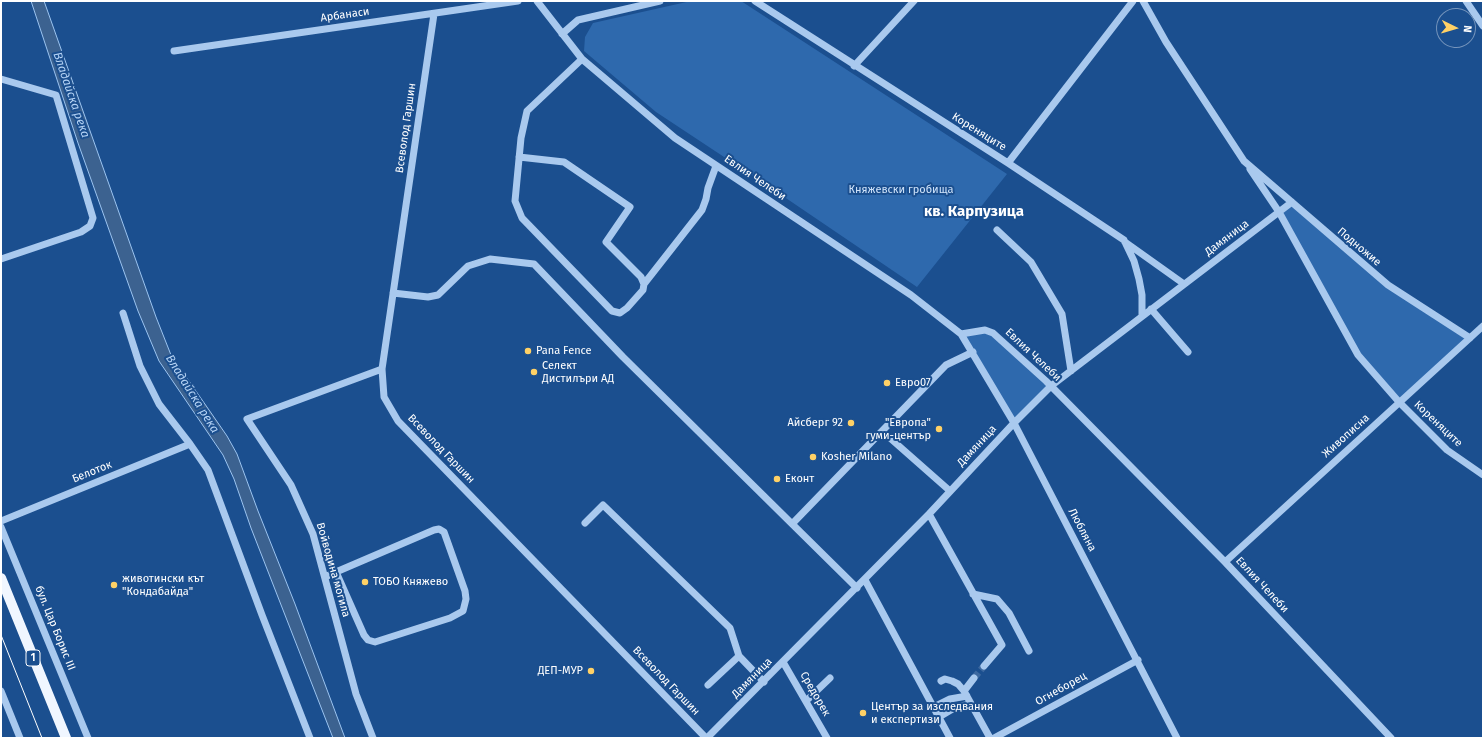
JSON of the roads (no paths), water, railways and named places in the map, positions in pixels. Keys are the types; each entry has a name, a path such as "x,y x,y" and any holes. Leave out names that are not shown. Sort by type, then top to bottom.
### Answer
{"main road":[{"name":"1","path":"1,578 66,738"}],"street":[{"name":"Арбанаси","path":"174,51 518,1"},
{"name":"Евлия Челеби","path":"537,1 582,59 675,138 911,295 961,334 985,330 994,333 1051,386 1224,562 1391,738"},
{"path":"562,34 578,20 660,1"},
{"name":"Кореняците","path":"755,1 854,66 1008,163 1124,240 1184,284"},
{"path":"854,66 914,1"},
{"path":"1008,163 1133,1"},
{"name":"Подножие","path":"1143,1 1166,42 1279,212 1358,355 1399,402"},
{"path":"1466,1 1483,26"},
{"name":"Всеволод Гаршин","path":"434,14 382,369 384,397 398,421 707,738"},
{"path":"582,59 527,111 521,138 515,201 522,218 612,311 620,312 627,308 643,290 644,284 702,210 716,166"},
{"path":"1,79 56,95 92,218 90,226 81,232 1,259"},
{"path":"520,157 564,162 630,207 606,242 641,278 644,284"},
{"name":"Подножие","path":"1244,160 1333,239 1388,285 1470,338"},
{"name":"Дамяница","path":"707,738 865,580 1051,386 1292,202"},
{"path":"997,230 1031,262 1062,314 1071,370"},
{"path":"1124,240 1134,261 1139,279 1142,294 1142,316"},
{"path":"393,293 423,297 438,295 468,266 490,259 534,264 623,357 793,523 857,588"},
{"path":"1151,309 1188,352"},
{"path":"123,313 140,366 159,404 190,444 208,470 213,481 262,615 310,738"},
{"name":"Живописна","path":"1224,562 1483,326"},
{"name":"Любляна","path":"961,334 1014,423 1178,738"},
{"path":"793,523 946,365 973,352"},
{"name":"Войводина могила","path":"372,738 356,694 313,534 290,484 247,419 382,369"},
{"name":"Кореняците","path":"1399,402 1447,450 1483,475"},
{"path":"882,430 950,491"},
{"name":"Белоток","path":"1,521 190,444"},
{"path":"585,523 603,505 730,628 739,656 764,682"},
{"path":"929,514 1002,645 984,666"},
{"name":"бул. Цар Борис III","path":"1,527 88,738"},
{"path":"325,577 336,572 434,530 439,529 444,532 465,591 466,599 463,611 450,618 375,642 368,640 364,635 336,572"},
{"path":"865,580 950,738"},
{"path":"973,594 997,599 1009,613 1029,651"},
{"path":"708,685 739,656"},
{"name":"Огнеборец","path":"994,738 1138,660"},
{"name":"Средорек","path":"784,662 827,738"},
{"path":"806,701 830,678"},
{"path":"934,708 950,699 965,694 974,678"},
{"path":"941,681 945,679 958,684 972,704 990,738"},
{"path":"1,691 20,738"},
{"path":"939,717 956,707 972,704"}],"water":[{"name":"Владайска река","path":"31,1 44,1 156,317 171,355 227,436 237,454 345,738 333,738 251,528 234,479 223,455 159,361 138,311 78,143"}],"tunnel":[{"path":"974,678 984,666"}],"tram line":[{"path":"1,635 42,738"}],"place":[{"name":"Pana Fence","path":"528,351"},
{"name":"Селект Дистилъри АД","path":"534,372"},
{"name":"Евро07","path":"887,383"},
{"name":"Айсберг 92","path":"851,423"},
{"name":"\"Европа\" гуми-център","path":"939,429"},
{"name":"Kosher Milano","path":"813,457"},
{"name":"Еконт","path":"777,479"},
{"name":"ТОБО Княжево","path":"365,582"},
{"name":"животински кът \"Кондабайда\"","path":"114,585"},
{"name":"ДЕП-МУР","path":"591,671"},
{"name":"Център за изследвания и експертизи","path":"863,713"}],"district":[{"name":"кв. Карпузица","path":"974,212"}],"park label":[{"name":"Княжевски гробища","path":"901,190"}]}
